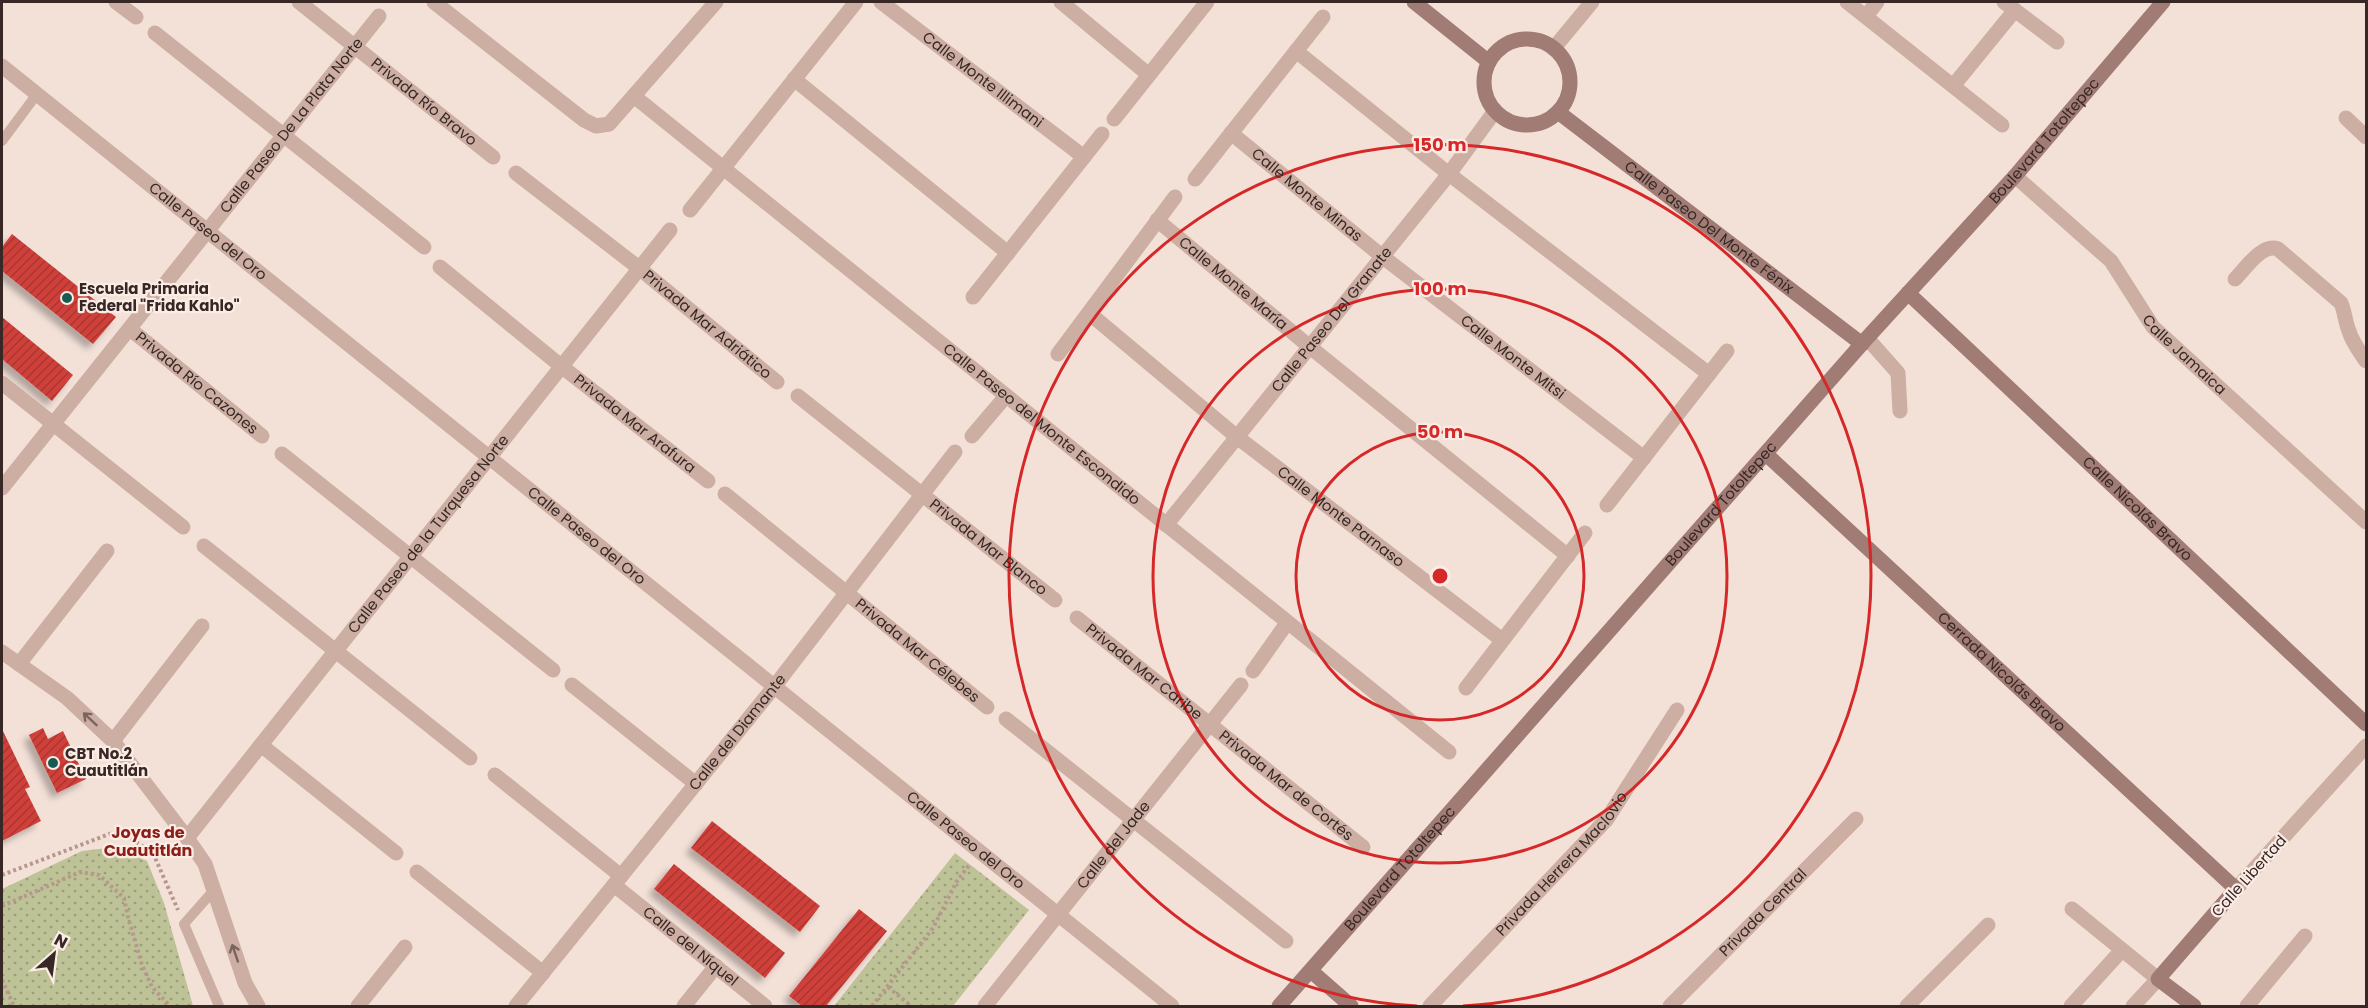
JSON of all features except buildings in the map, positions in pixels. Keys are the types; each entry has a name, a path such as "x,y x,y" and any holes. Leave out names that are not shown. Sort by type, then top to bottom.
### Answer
{"main road":[{"path":"1414,2 1489,62"},
{"name":"Boulevard Totoltepec","path":"1279,1006 1864,341 2015,176 2163,2"},
{"path":"1531,39 1554,48 1564,59 1569,72 1570,86 1566,100 1558,112 1547,120 1527,124 1506,120 1495,111 1484,87 1484,74 1496,51 1506,44 1531,39"},
{"name":"Calle Paseo Del Monte Fénix","path":"1558,112 1864,341"},
{"name":"Calle Nicolás Bravo","path":"1908,292 2367,724"},
{"name":"Cerrada Nicolás Bravo","path":"1766,454 2236,889"},
{"name":"Calle Libertad","path":"2158,979 2236,889"},
{"path":"1311,971 1351,1006"},
{"path":"2158,979 2194,1006"}],"street":[{"path":"116,2 136,17"},
{"name":"Privada Río Bravo","path":"299,2 493,157"},
{"path":"434,2 584,120 596,126 609,124 716,2"},
{"path":"690,210 856,2"},
{"name":"Calle Monte Illimani","path":"881,2 1083,158"},
{"path":"1061,2 1149,75"},
{"path":"1114,119 1207,2"},
{"path":"1554,48 1592,2"},
{"path":"1847,2 2002,125"},
{"path":"1866,16 1877,2"},
{"path":"1953,86 2010,6 2057,42"},
{"name":"Calle Paseo De La Plata Norte","path":"2,488 380,16"},
{"path":"1195,179 1323,17"},
{"path":"156,33 424,247"},
{"path":"1296,51 1449,174 1709,374"},
{"name":"Calle Paseo del Oro","path":"2,66 488,459 1172,1006"},
{"path":"794,79 1008,253"},
{"name":"Calle Paseo del Monte Escondido","path":"635,97 1449,752"},
{"name":"Calle Paseo Del Granate","path":"1166,525 1449,174 1495,111"},
{"path":"2346,118 2367,137"},
{"name":"Calle Monte Minas","path":"1231,133 1383,257"},
{"path":"973,297 1102,134"},
{"name":"Privada Mar Adriático","path":"516,173 639,268 777,382"},
{"name":"Calle Jamaica","path":"2015,176 2111,261 2153,327 2367,522"},
{"path":"1058,354 1175,197"},
{"name":"Calle Monte María","path":"1157,220 1310,347"},
{"name":"Calle Paseo de la Turquesa Norte","path":"187,838 670,230"},
{"path":"2235,279 2264,249 2272,247 2278,249 2341,303 2348,330 2367,361"},
{"name":"Calle Monte Mitsi","path":"1383,257 1644,458"},
{"name":"Privada Mar Arafura","path":"440,267 561,366 708,481"},
{"path":"1089,313 1237,437"},
{"name":"Privada Río Cazones","path":"130,329 262,436"},
{"path":"1864,341 1898,373 1900,411"},
{"path":"1310,347 1568,556"},
{"path":"1606,505 1727,351"},
{"path":"2,383 183,527"},
{"name":"Privada Mar Blanco","path":"798,396 1055,600"},
{"path":"972,436 1006,396"},
{"name":"Calle Monte Parnaso","path":"1237,437 1502,640"},
{"name":"Calle del Diamante","path":"516,1006 774,687 955,452"},
{"path":"282,454 553,670"},
{"name":"Privada Mar Célebes","path":"724,494 987,707"},
{"path":"1466,688 1585,533"},
{"path":"204,546 470,758"},
{"path":"19,664 107,551"},
{"name":"Privada Mar Caribe","path":"1077,618 1209,726"},
{"path":"1253,671 1287,623"},
{"path":"113,741 202,626"},
{"path":"2,652 67,698 113,741 187,838 205,864 245,983 258,1006"},
{"path":"572,685 696,784"},
{"name":"Calle del Jade","path":"985,1006 1241,686"},
{"name":"Privada Herrera Maclovio","path":"1430,1006 1607,819 1677,710"},
{"path":"1006,719 1286,941"},
{"name":"Privada Mar de Cortés","path":"1209,726 1363,847"},
{"path":"261,745 396,853"},
{"name":"Calle Libertad","path":"2236,889 2367,746"},
{"name":"Calle del Níquel","path":"495,775 765,1006"},
{"name":"Privada Central","path":"1670,1006 1856,819"},
{"path":"417,872 543,973"},
{"path":"2072,909 2158,979"},
{"path":"1907,1006 1988,925"},
{"path":"2247,1006 2305,936"},
{"path":"358,1006 405,947"},
{"path":"2071,1006 2122,950"},
{"path":"684,1006 716,966"},
{"name":"Calle Libertad","path":"2133,1006 2158,979"}],"lane":[{"path":"2,141 37,94"},
{"path":"213,890 184,924 219,1006"}],"path":[{"path":"2,875 112,833 125,835 153,853 184,924"},
{"path":"153,853 187,838"},
{"path":"872,1006 933,928 957,881 978,852"},
{"path":"2,906 80,872 99,875 124,898 142,965 153,987 170,1006"},
{"path":"2,980 14,1006"},
{"path":"888,987 911,1006"}],"green space":[{"path":"115,847 147,861 164,903 193,1006 2,1006 2,889 82,851"},
{"path":"955,853 1029,910 953,1006 834,1006"}],"place":[{"name":"Escuela Primaria Federal \"Frida Kahlo\"","path":"67,298"},
{"name":"CBT No.2 Cuautitlán","path":"53,763"}],"district":[{"name":"Joyas de Cuautitlán","path":"148,841"}]}
